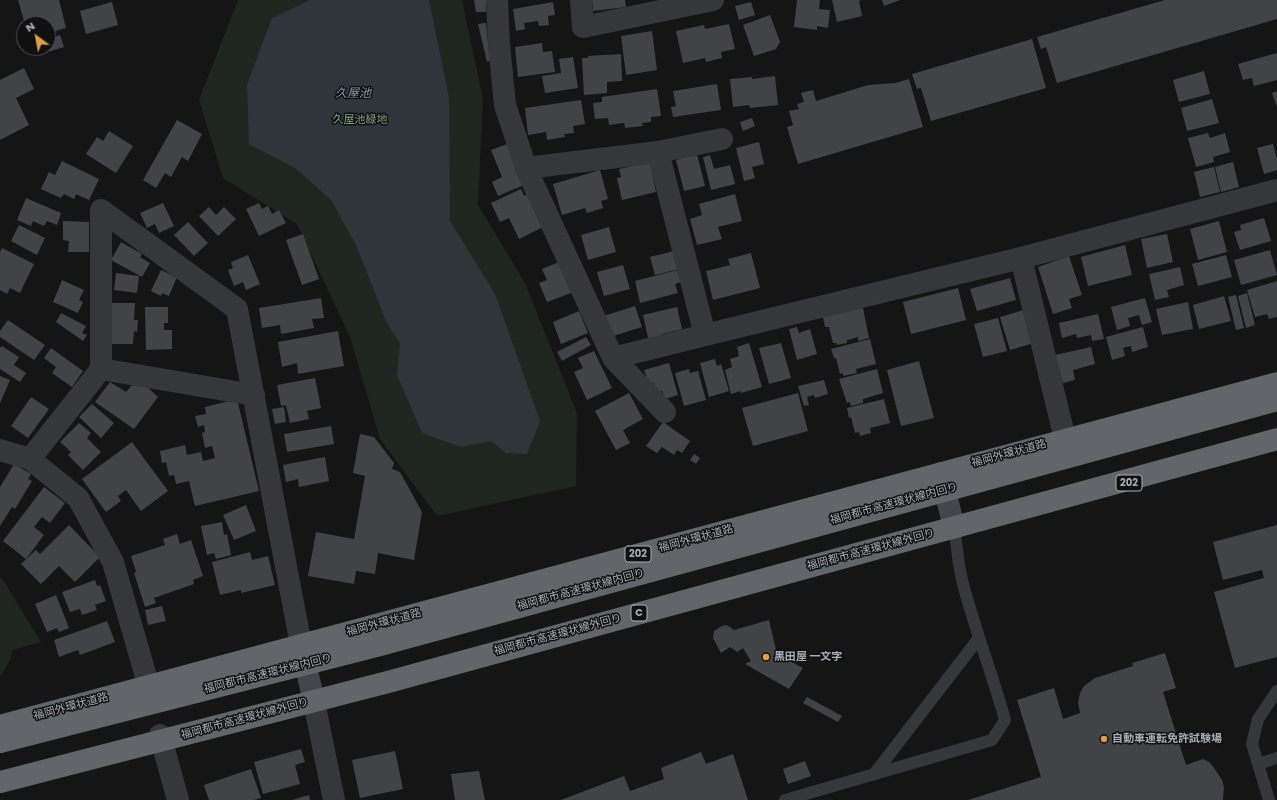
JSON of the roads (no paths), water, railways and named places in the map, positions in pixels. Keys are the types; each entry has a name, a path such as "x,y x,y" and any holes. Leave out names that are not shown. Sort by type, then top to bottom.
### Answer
{"highway":[{"name":"福岡外環状道路","path":"0,726 1277,382"},
{"name":"福岡都市高速環状線内回り","path":"0,742 380,645 1277,400"},
{"name":"福岡都市高速環状線外回り","path":"0,782 388,682 1277,439"},
{"name":"202","path":"0,782 160,735 313,697 1191,467 1277,443"}],"street":[{"path":"496,0 505,105 526,168 613,358 665,412"},
{"path":"581,0 583,27 713,0"},
{"path":"526,168 658,152 722,139"},
{"path":"658,152 705,335"},
{"path":"613,358 1021,258 1277,190"},
{"path":"30,459 101,369 102,210 238,309 300,645 313,697 334,800"},
{"path":"1021,258 1065,439"},
{"path":"101,369 254,395"},
{"path":"0,450 30,459 78,498 113,562 149,687"},
{"path":"940,473 954,528"},
{"path":"160,735 178,800"}],"lane":[{"path":"785,800 992,740 1005,720 995,682 979,638 962,578 954,528"},
{"path":"875,773 979,638"},
{"path":"1271,795 1258,764 1252,744 1258,720 1277,691"},
{"path":"1258,764 1277,758"}],"water":[{"name":"久屋池","path":"310,0 429,0 449,98 450,221 495,294 540,421 527,454 506,453 491,441 461,447 422,433 397,375 400,344 386,321 357,247 331,200 295,168 249,144 247,85 272,18"}],"place":[{"name":"黒田屋 一文字","path":"766,657"},
{"name":"自動車運転免許試験場","path":"1104,739"}],"park label":[{"name":"久屋池緑地","path":"360,120"}]}
